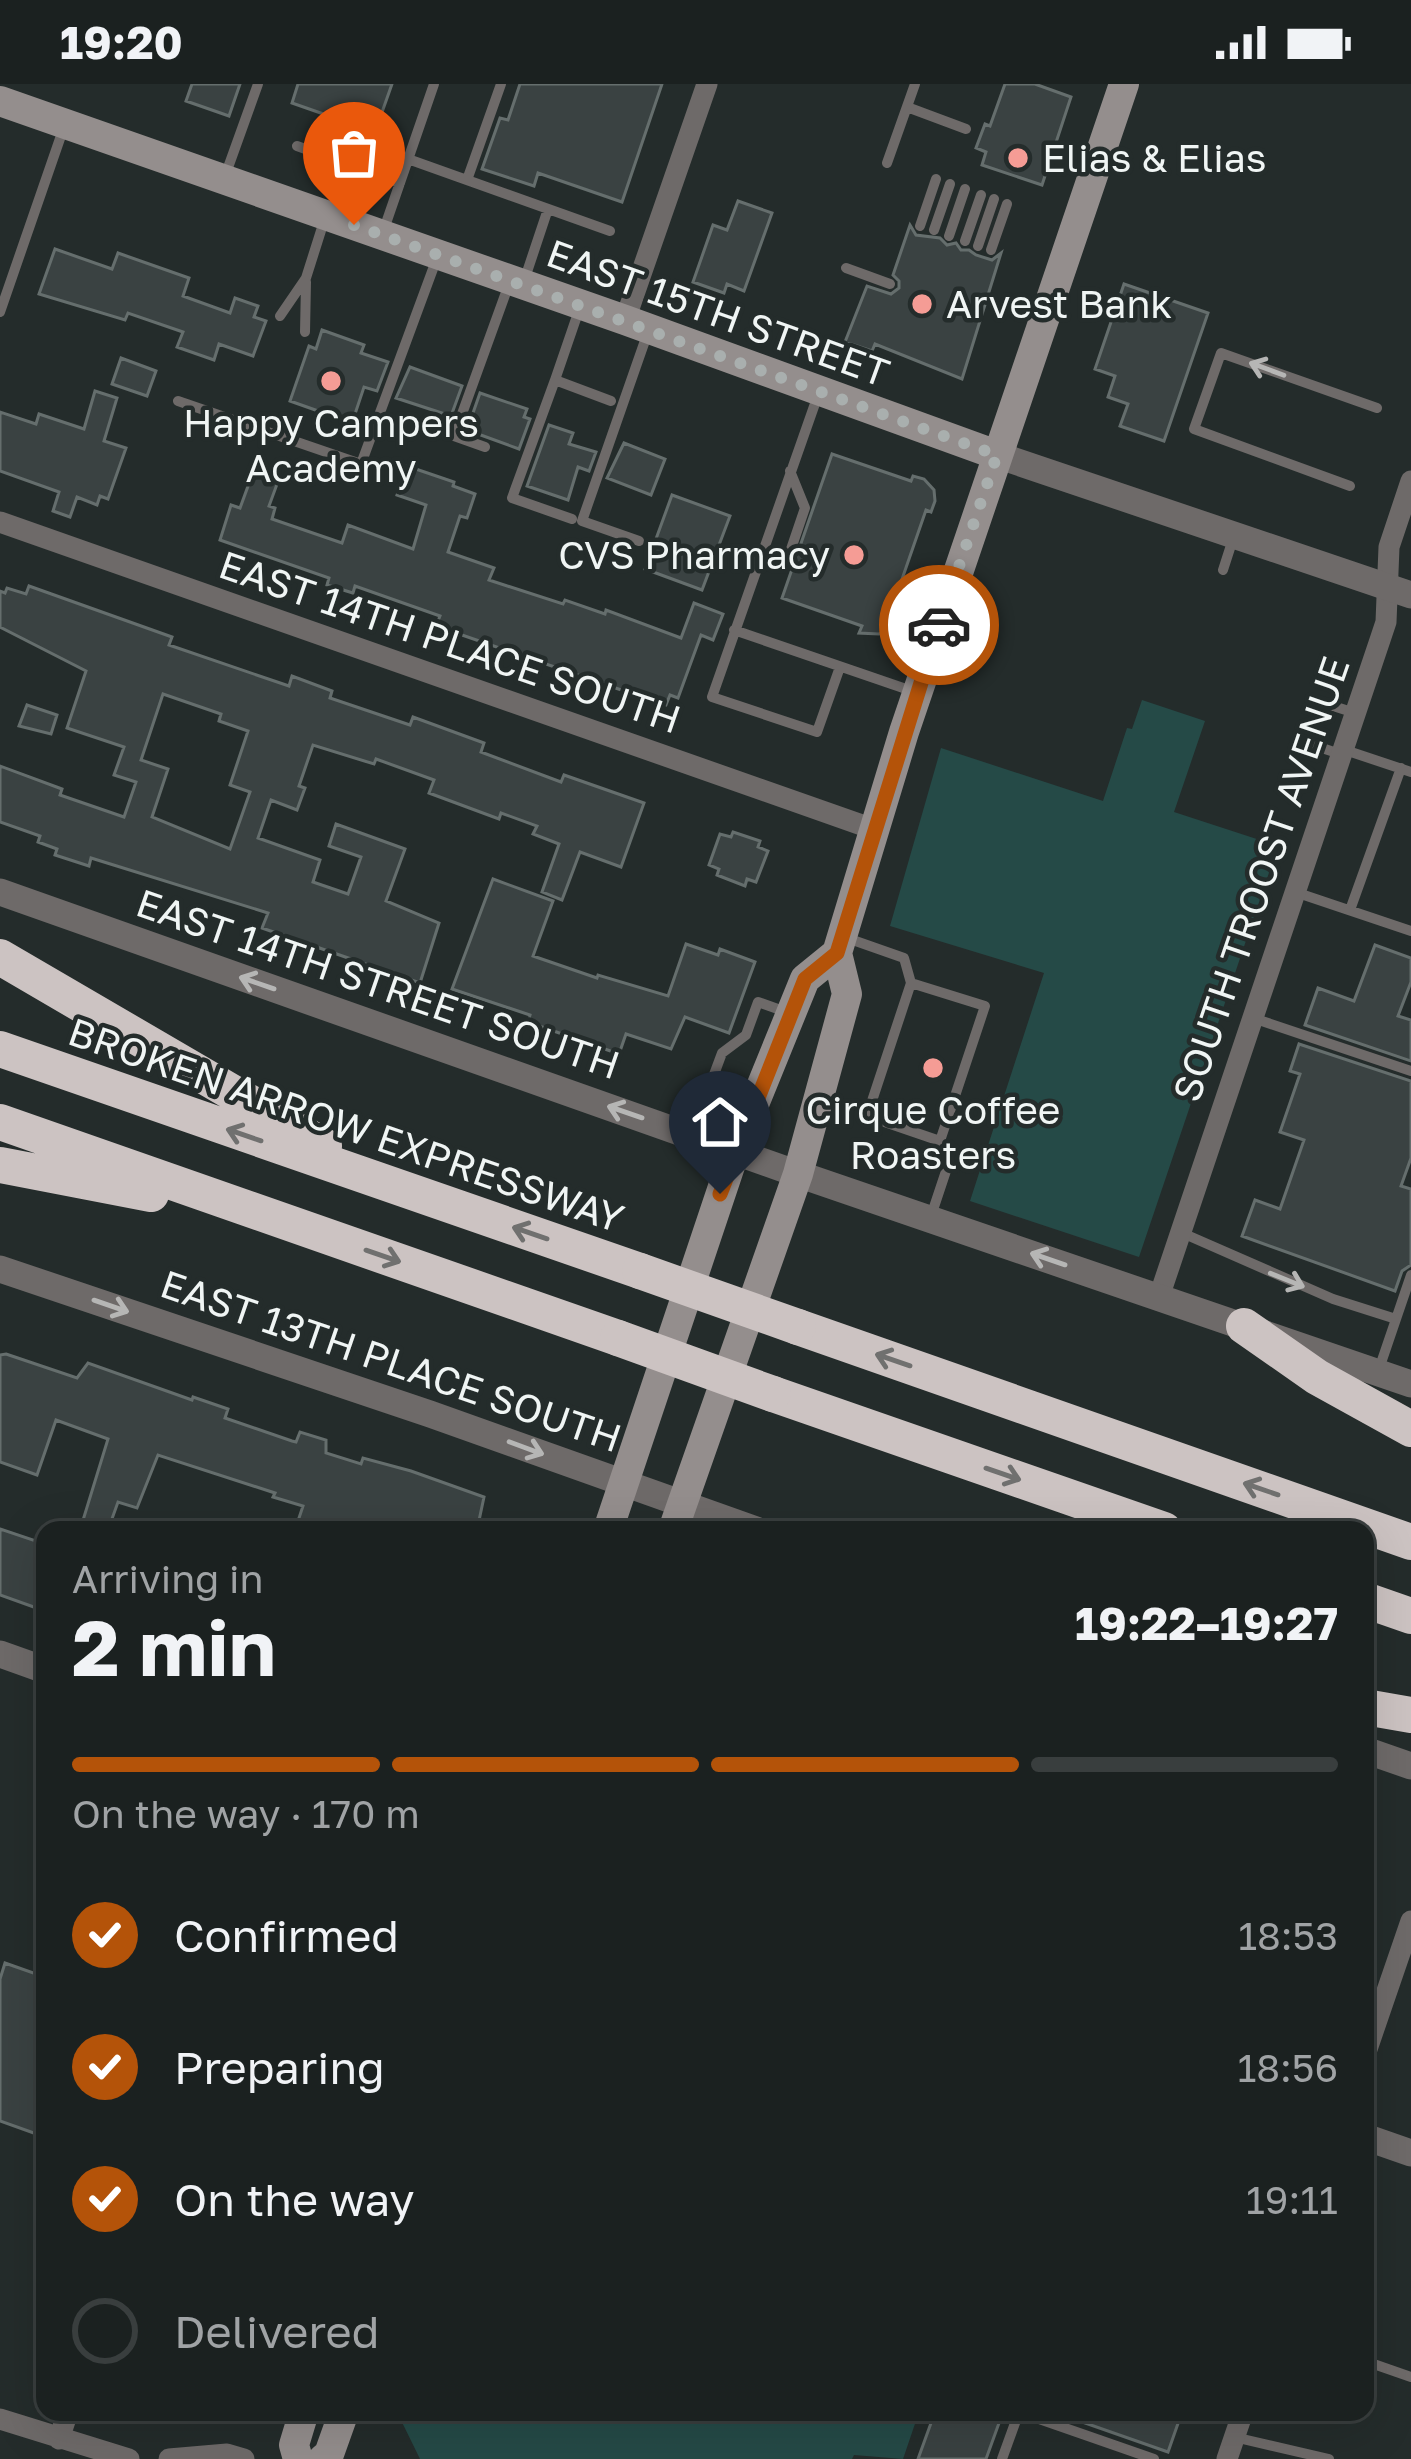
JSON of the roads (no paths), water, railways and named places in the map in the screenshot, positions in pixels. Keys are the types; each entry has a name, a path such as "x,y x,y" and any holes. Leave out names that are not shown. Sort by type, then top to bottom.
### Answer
{"highway":[{"path":"0,957 394,1187"},
{"name":"BROKEN ARROW EXPRESSWAY","path":"0,1049 1351,1521"},
{"path":"0,1122 1138,1521"},
{"path":"0,1165 272,1217"},
{"path":"1244,1326 1317,1377 1411,1429"},
{"name":"BROKEN ARROW EXPRESSWAY","path":"1374,1529 1411,1542"},
{"path":"1374,1603 1411,1616"},
{"path":"1374,1708 1411,1714"}],"main road":[{"path":"678,1517 798,1174 847,994 840,945 916,693 1124,84"},
{"name":"EAST 15TH STREET","path":"0,101 997,455"},
{"path":"611,1521 735,1151 805,979 840,945"},
{"path":"298,2459 293,2445 301,2421"},
{"path":"323,2459 341,2421"}],"street":[{"path":"637,324 707,84"},
{"name":"EAST 15TH STREET","path":"997,455 1399,591"},
{"name":"SOUTH TROOST AVENUE","path":"1159,1297 1399,591 1388,547 1411,482"},
{"name":"EAST 14TH PLACE SOUTH","path":"0,522 876,830"},
{"name":"EAST 14TH STREET SOUTH","path":"0,892 1411,1384"},
{"name":"EAST 13TH PLACE SOUTH","path":"0,1269 622,1482 678,1517"},
{"path":"0,1654 36,1667"},
{"path":"1374,1753 1411,1766"},
{"path":"1374,2029 1411,1921"},
{"path":"1374,2140 1411,2153"},
{"path":"0,2419 129,2459"},
{"path":"59,2440 65,2421"},
{"path":"1227,2459 1240,2421"},
{"path":"170,2459 227,2455 244,2459"}],"lane":[{"path":"224,179 258,84"},
{"path":"382,235 434,84"},
{"path":"467,180 501,84"},
{"path":"887,163 915,84"},
{"path":"907,107 966,129"},
{"path":"0,312 65,124"},
{"path":"297,146 400,183"},
{"path":"408,159 610,231"},
{"path":"920,226 936,179"},
{"path":"934,230 950,184"},
{"path":"949,236 965,189"},
{"path":"965,241 981,195"},
{"path":"984,248 1000,202"},
{"path":"485,447 454,436 548,209"},
{"path":"305,332 306,278 326,215"},
{"path":"178,401 361,464 438,254"},
{"path":"845,268 890,284"},
{"path":"280,316 306,278"},
{"path":"572,519 512,498 581,304"},
{"path":"637,324 582,520 639,542"},
{"path":"1349,486 1194,429 1221,353 1377,409"},
{"path":"555,380 611,401"},
{"path":"819,392 712,697 817,732 840,667"},
{"path":"758,560 790,552 805,508 790,471"},
{"path":"1222,570 1234,536"},
{"path":"734,630 916,693"},
{"path":"1330,705 1355,713"},
{"path":"1316,746 1406,770 1350,910"},
{"path":"1295,892 1411,931"},
{"path":"840,945 904,958 911,982 867,1116 940,1141"},
{"path":"911,982 986,1006 940,1141 946,1168 930,1219"},
{"path":"673,1130 681,1102 709,1088 722,1053 746,1035 758,1003 791,1014"},
{"path":"1253,1018 1411,1071"},
{"path":"1180,1232 1333,1299 1396,1319"},
{"path":"1378,1372 1411,1275"},
{"path":"1374,2364 1411,2378"},
{"path":"1002,2459 1016,2421"},
{"path":"1045,2421 1154,2459"},
{"path":"1234,2437 1329,2459"}],"place":[{"name":"Elias & Elias","path":"1018,158"},
{"name":"Arvest Bank","path":"922,304"},
{"name":"Happy Campers Academy","path":"331,381"},
{"name":"CVS Pharmacy","path":"854,555"},
{"name":"Cirque Coffee Roasters","path":"933,1068"}]}
